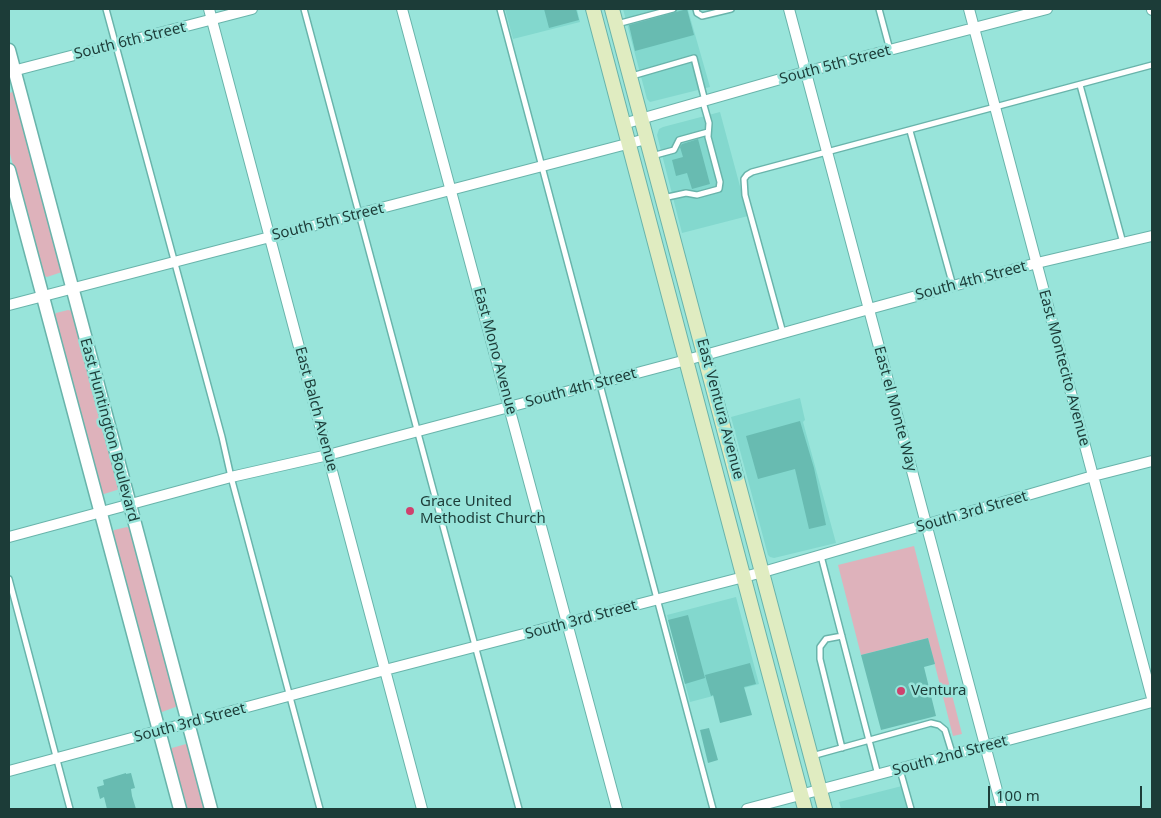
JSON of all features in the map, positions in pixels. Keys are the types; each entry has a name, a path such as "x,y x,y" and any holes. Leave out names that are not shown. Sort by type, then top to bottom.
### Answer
{"main road":[{"name":"East Ventura Avenue","path":"593,9 806,809"},
{"name":"East Ventura Avenue","path":"612,9 764,572 825,809"}],"street":[{"name":"East Balch Avenue","path":"209,9 422,809"},
{"name":"South 6th Street","path":"12,72 252,9"},
{"name":"East Mono Avenue","path":"402,9 617,809"},
{"name":"East el Monte Way","path":"789,9 1002,809"},
{"name":"East Montecito Avenue","path":"969,9 1152,700"},
{"name":"South 5th Street","path":"623,124 805,72 1047,9"},
{"name":"East Huntington Boulevard","path":"9,50 12,72 72,288 211,809"},
{"name":"South 5th Street","path":"9,305 646,138"},
{"name":"East Huntington Boulevard","path":"9,170 180,809"},
{"name":"South 4th Street","path":"9,537 231,477 328,455 705,355 1036,263 1152,236"},
{"name":"South 3rd Street","path":"9,771 385,670 764,572 1093,476 1152,462"},
{"name":"South 2nd Street","path":"747,809 953,756 1152,700"}],"lane":[{"path":"106,9 320,809"},
{"path":"304,9 519,809"},
{"path":"500,9 713,809"},
{"path":"616,24 673,9"},
{"path":"696,9 697,13 702,16 731,9"},
{"path":"879,9 890,50"},
{"path":"630,76 694,58 709,123 708,137 720,182 719,189 698,195 686,193 663,198"},
{"path":"783,333 746,195 744,179 752,172 1152,66"},
{"path":"1080,85 1123,243"},
{"path":"910,131 953,286"},
{"path":"651,156 674,150 678,140 708,132"},
{"path":"821,556 878,775"},
{"path":"9,579 70,809"},
{"path":"842,636 826,639 820,647 820,659 842,748"},
{"path":"812,756 931,723 939,725 945,730 953,756"},
{"path":"900,770 911,809"}],"shaded area":[{"path":"505,9 577,9 580,22 513,39"},
{"path":"623,9 692,9 688,10 710,87 650,102 647,99"},
{"path":"13,92 62,272 47,277 42,275 9,150 9,93"},
{"path":"720,112 748,216 682,233 657,135 659,129 663,127"},
{"path":"72,311 120,489 104,494 101,493 54,316 56,313"},
{"path":"800,398 805,420 803,422 836,543 774,558 768,555 731,417"},
{"path":"127,527 131,529 178,706 162,712 159,711 112,534 114,530"},
{"path":"914,546 962,734 953,736 928,638 861,655 838,565"},
{"path":"736,597 759,684 690,702 667,615"},
{"path":"188,745 206,809 185,809 170,752 172,748"},
{"path":"902,786 908,809 841,809 839,802"}],"building":[{"path":"544,9 576,9 579,20 549,28"},
{"path":"687,9 694,35 635,51 629,25"},
{"path":"698,139 710,184 692,189 687,173 676,176 672,160 683,157 680,147 682,144"},
{"path":"800,421 814,468 826,525 809,529 795,469 758,479 746,436"},
{"path":"688,615 705,678 685,684 668,620"},
{"name":"Ventura","path":"928,638 935,664 924,667 936,716 881,730 861,655"},
{"path":"750,663 756,684 744,687 752,715 720,723 713,695 711,696 705,675"},
{"path":"709,728 718,760 708,763 700,730"},
{"path":"131,773 135,788 131,789 136,809 107,809 104,797 100,799 97,787 104,785 103,780"}],"place":[{"name":"Grace United Methodist Church","path":"410,511"},
{"name":"Ventura","path":"901,691"}]}
